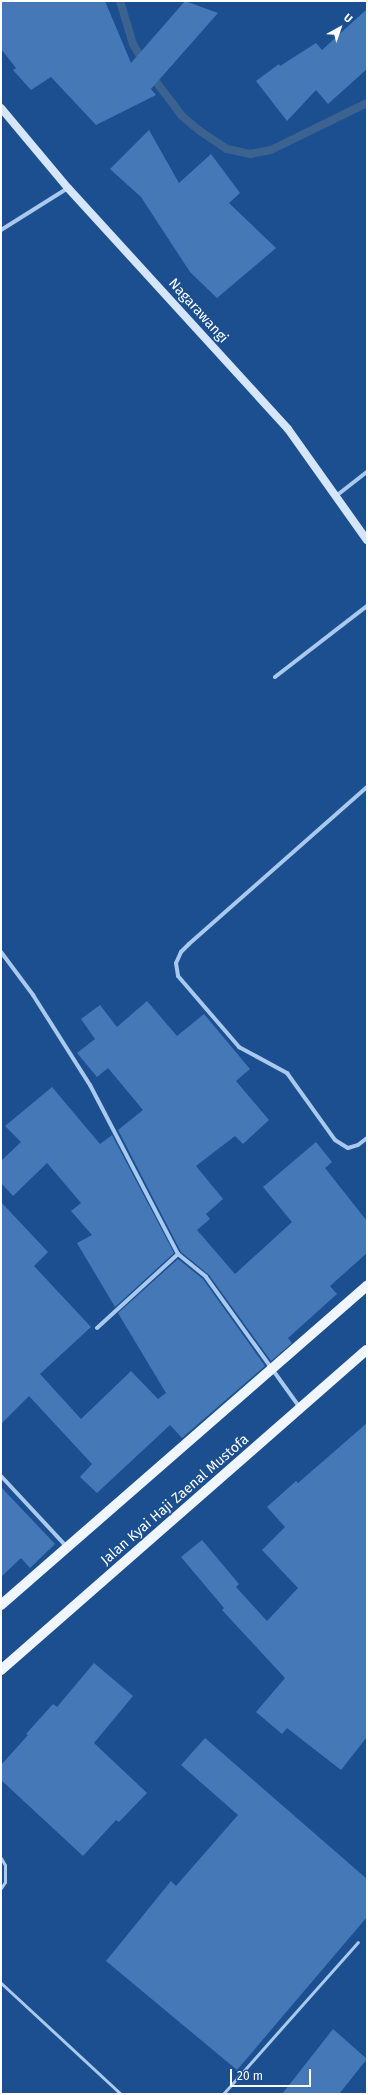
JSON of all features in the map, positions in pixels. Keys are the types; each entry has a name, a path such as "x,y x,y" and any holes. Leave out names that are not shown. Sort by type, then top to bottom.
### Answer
{"main road":[{"name":"Nagarawangi","path":"1,108 68,188 288,429 367,540"},
{"path":"1,1605 367,1286"},
{"name":"Jalan Kyai Haji Zaenal Mustofa","path":"1,1670 367,1350"}],"street":[{"path":"1,230 68,188"},
{"path":"336,496 367,472"},
{"path":"275,677 367,606"},
{"path":"367,787 189,944 181,952 176,963 178,976 238,1046 287,1073 335,1140 348,1148 358,1145 367,1138"},
{"path":"1,952 33,995 90,1085 178,1254 206,1277 273,1367 300,1408"},
{"path":"96,1328 178,1254"},
{"path":"1,1476 67,1547"}],"lane":[{"path":"1,1858 5,1865 5,1882 1,1888"},
{"path":"223,2094 358,1942"},
{"path":"1,1983 121,2094"}],"building":[{"path":"1,1 105,1 131,63 185,1 218,13 151,89 156,95 96,125 51,77 31,90 13,70 16,68 1,49"},
{"path":"367,9 367,69 328,104 316,90 287,121 256,81 279,64 280,66 316,43 322,50"},
{"path":"149,130 179,183 211,154 240,193 229,203 276,248 217,298 190,272 141,197 110,169"},
{"path":"147,1001 177,1036 204,1014 250,1069 236,1081 269,1120 243,1144 235,1136 196,1166 223,1199 206,1214 210,1219 197,1230 235,1274 292,1222 263,1187 316,1142 332,1162 325,1168 367,1221 367,1253 330,1286 337,1294 288,1338 292,1343 271,1361 209,1275 181,1252 118,1130 143,1110 108,1068 97,1077 77,1053 95,1039 81,1019 100,1005 117,1027"},
{"path":"52,1087 100,1144 112,1135 174,1253 115,1307 77,1243 92,1235 71,1211 81,1203 47,1163 13,1196 1,1183 1,1161 21,1142 5,1126"},
{"path":"1,1202 48,1252 34,1266 91,1327 40,1374 81,1419 131,1371 158,1399 166,1393 118,1313 178,1259 203,1279 265,1366 182,1438 170,1425 97,1493 80,1477 92,1464 29,1396 1,1424"},
{"path":"367,1423 367,1737 341,1770 287,1728 282,1734 256,1712 285,1678 222,1610 224,1608 181,1557 202,1540 239,1584 236,1587 267,1621 298,1588 262,1550 285,1527 267,1507 296,1481 298,1483"},
{"path":"1,1487 55,1544 30,1568 21,1558 1,1577"},
{"path":"94,1663 133,1696 94,1743 147,1793 119,1822 116,1820 83,1856 1,1780 1,1765 53,1704 57,1707"},
{"path":"205,1738 367,1879 367,1917 237,2070 106,1961 171,1881 176,1886 238,1815 181,1765"},
{"path":"333,2029 367,2059 339,2094 282,2094"}],"waterway":[{"path":"120,1 133,44 144,63"},
{"path":"151,75 182,116 200,131 227,149 250,154 271,150 367,103"}]}
